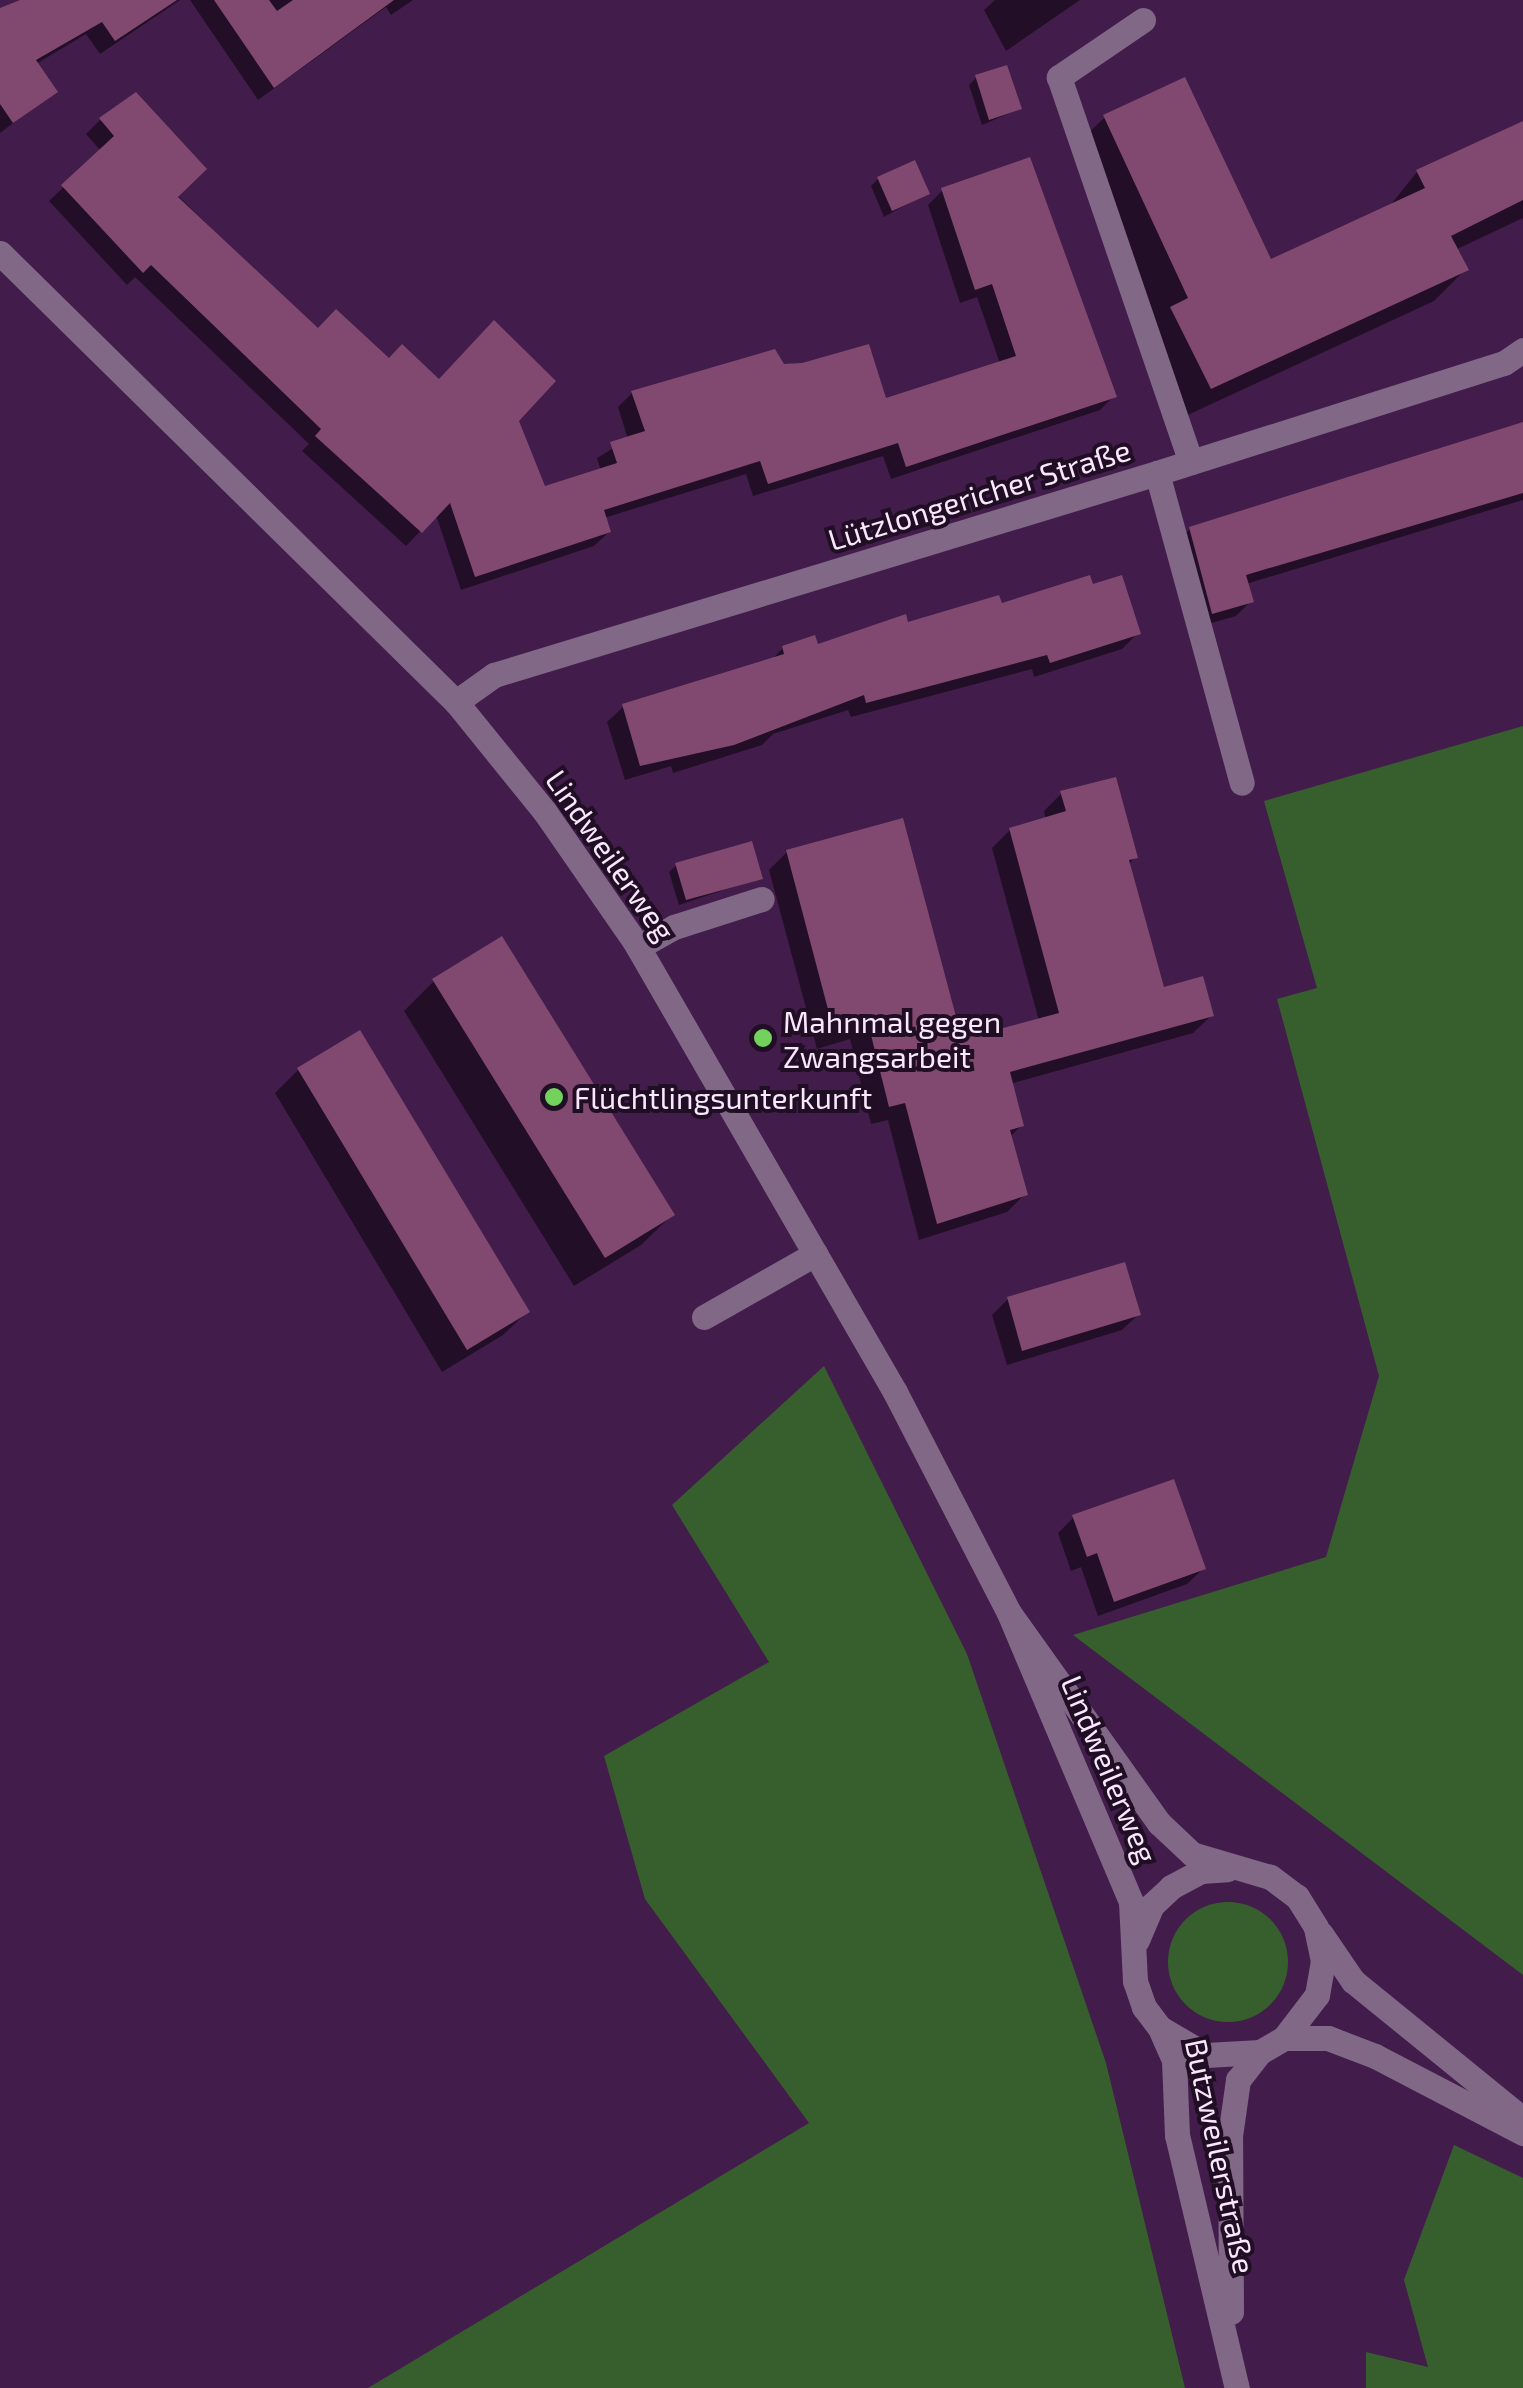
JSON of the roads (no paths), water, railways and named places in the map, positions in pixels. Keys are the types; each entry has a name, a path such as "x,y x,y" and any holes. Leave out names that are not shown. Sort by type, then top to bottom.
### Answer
{"street":[{"path":"1143,20 1059,77 1191,462"},
{"name":"Lindweilerweg","path":"0,253 456,702 545,812 638,947 815,1254 1010,1613 1131,1902 1134,1955 1144,2006 1160,2028"},
{"name":"Lützlongericher Straße","path":"456,702 494,675 1157,474 1504,364 1523,350"},
{"path":"1157,474 1242,783"},
{"path":"638,947 674,927 762,899"},
{"path":"704,1317 815,1254"},
{"name":"Lindweilerweg","path":"1010,1613 1159,1823 1192,1854 1270,1877 1298,1897 1354,1981 1523,2119"},
{"name":"Lindweilerweg","path":"1134,1955 1139,1929 1171,1887 1202,1872 1236,1868"},
{"path":"1160,2028 1206,2054 1260,2052 1284,2038 1317,1995 1323,1961 1316,1927"},
{"name":"Butzweilerstraße","path":"1160,2028 1174,2060 1177,2135 1237,2388"},
{"path":"1284,2038 1328,2038 1375,2056 1523,2133"},
{"name":"Butzweilerstraße","path":"1232,2356 1230,2136 1238,2080 1260,2052"}],"place":[{"name":"Mahnmal gegen Zwangsarbeit","path":"763,1038"},
{"name":"Flüchtlingsunterkunft","path":"554,1097"}]}
